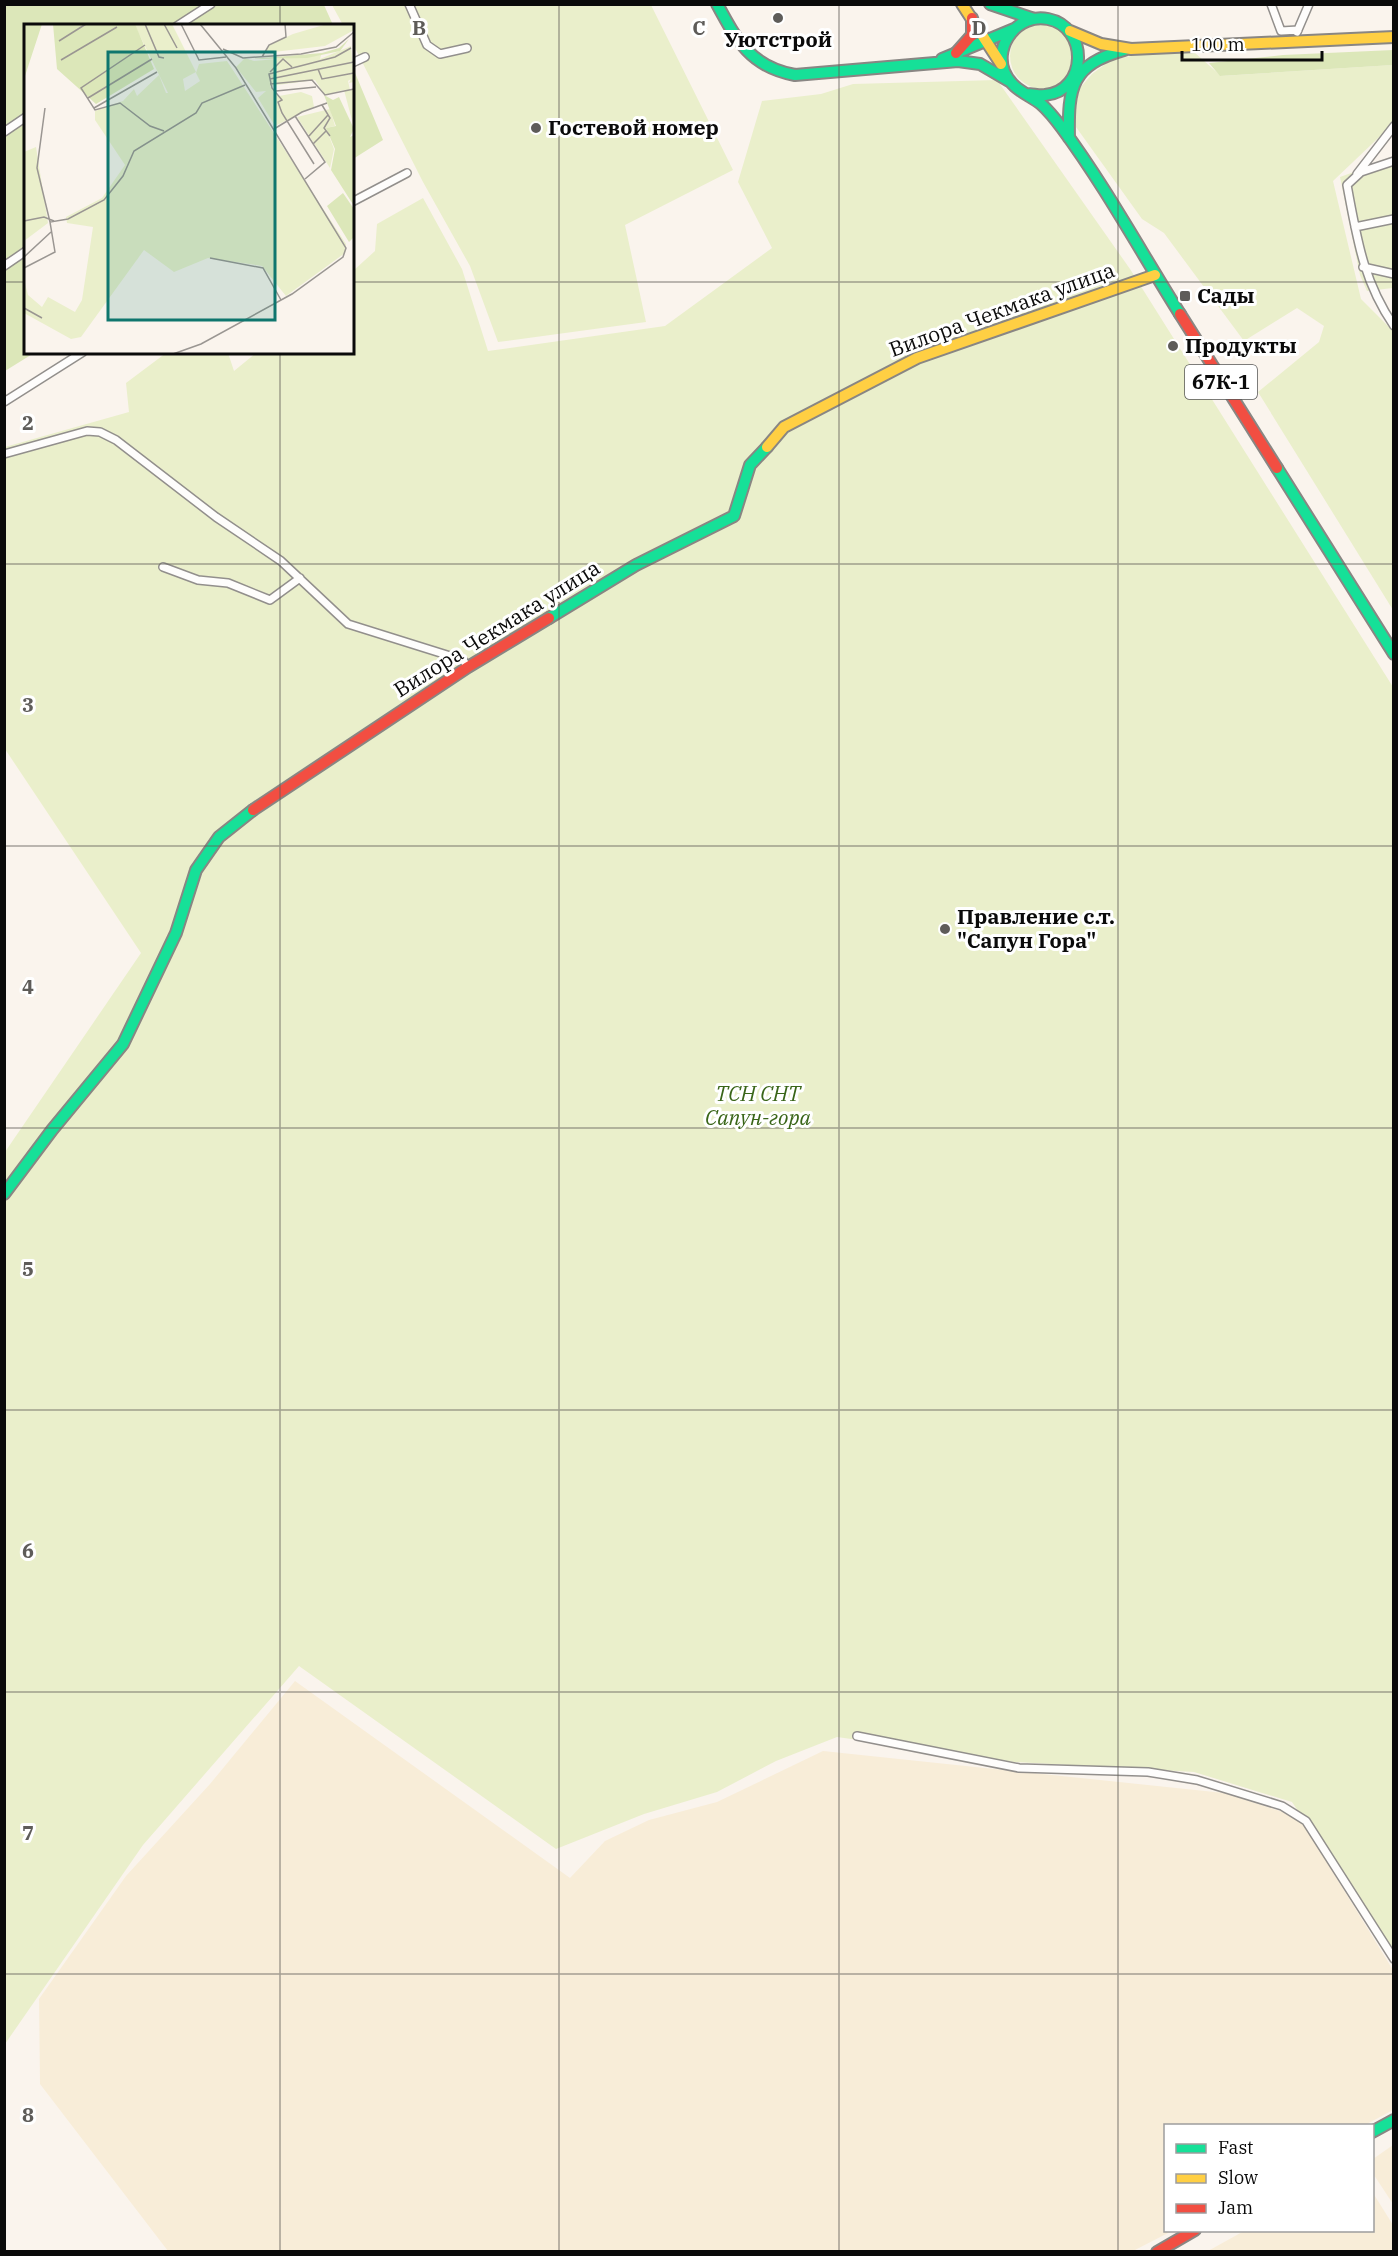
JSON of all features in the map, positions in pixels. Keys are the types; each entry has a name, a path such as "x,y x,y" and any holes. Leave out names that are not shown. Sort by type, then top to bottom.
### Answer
{"main road":[{"name":"67К-1","path":"717,4 745,49 766,69 774,73 795,75 939,61 980,64 1009,81 1050,113 1069,138 1392,650"},
{"path":"962,4 988,42 1009,81"},
{"path":"990,4 1035,19 1054,21 1101,44 1131,49 1394,37"},
{"path":"955,54 972,35 972,17"},
{"name":"67К-1","path":"939,61 988,42 1035,19"},
{"path":"1002,65 1002,49 1014,29"},
{"path":"1069,30 1079,50 1079,64 1069,99 1069,138"},
{"path":"1027,94 1040,96 1054,94 1102,57 1131,49"},
{"name":"Вилора Чекмака улица","path":"4,1194 52,1130 123,1044 176,933 196,870 219,837 243,817 468,667 636,565 734,516 750,465 784,427 917,358 1155,274"},
{"path":"1374,2131 1394,2120"},
{"path":"1157,2252 1192,2232"}],"street":[{"path":"180,24 211,4"},
{"path":"409,4 428,45 440,54 467,48"},
{"path":"1271,4 1281,31 1298,30"},
{"path":"1292,42 1309,4"},
{"path":"354,62 364,57"},
{"path":"4,132 24,118"},
{"path":"1354,178 1394,126"},
{"path":"1394,161 1361,172 1347,185 1363,267 1377,302 1394,326"},
{"path":"354,201 407,172"},
{"path":"1355,227 1394,219"},
{"path":"4,266 24,252"},
{"path":"1363,267 1394,274"},
{"path":"4,402 80,354"},
{"path":"4,454 87,431 100,432 116,440 216,517 281,561 348,624 463,660 468,667"},
{"path":"163,567 198,580 228,584 270,600 300,578"},
{"path":"857,1736 1019,1768 1148,1772 1197,1780 1282,1806 1306,1821 1394,1959"}],"shaded area":[{"path":"295,1681 570,1878 605,1841 649,1820 717,1802 823,1751 1224,1793 1289,1814 1302,1822 1393,1970 1393,2110 1367,2124 1164,2124 1164,2232 1170,2232 1133,2251 168,2251 40,2084 39,1999 126,1876 210,1784"},
{"path":"1393,2145 1393,2204 1374,2175 1374,2158"},
{"path":"1374,2195 1393,2225 1393,2251 1208,2251 1242,2232 1374,2232"}],"green space":[{"path":"5,5 324,5 333,24 24,24 24,354 32,354 5,371"},
{"path":"332,5 651,5 733,170 625,225 646,322 498,342 470,266 423,182 354,46 354,24 342,24"},
{"path":"1043,23 1055,26 1066,33 1073,44 1076,56 1073,68 1066,79 1055,86 1043,89 1031,86 1020,79 1013,68 1010,56 1013,44 1020,33 1031,26"},
{"path":"1393,50 1393,65 1220,76 1209,63 1283,55"},
{"path":"1194,52 1221,76 1393,65 1393,124 1333,181 1361,299 1393,331 1393,610 1258,392 1319,342 1324,326 1297,308 1244,341 1164,233 1142,219 1076,127 1075,107 1080,88 1092,74 1111,60 1147,53"},
{"path":"354,70 383,140 354,158"},
{"name":"ТСН СНТ Сапун-гора","path":"997,80 1130,269 1393,687 1393,1952 1292,1802 1194,1772 1014,1762 837,1737 776,1761 717,1792 644,1814 556,1849 299,1666 143,1845 5,2044 5,1152 141,953 5,749 5,447 129,412 126,383 165,354 228,354 234,371 255,354 354,354 354,270 375,251 377,224 423,198 462,269 488,351 665,326 772,248 738,182 762,101 821,94 853,84"},
{"path":"1393,158 1393,288 1367,291 1360,275 1340,177"}],"traffic: fast":[{"path":"717,4 731,30 756,59 767,66 795,75 958,61 980,64 1009,81"},
{"path":"990,4 1034,19"},
{"path":"1027,94 1043,95 1059,91 1069,83 1076,71 1078,59 1071,34 1061,24 1048,19 1037,18 1027,21 1011,33 1002,51 1004,71 1011,82 1050,113 1078,150 1180,314"},
{"path":"942,59 1014,29"},
{"path":"1069,138 1070,105 1076,80 1093,63 1124,50"},
{"path":"549,618 636,565 734,516 750,465 767,447"},
{"path":"1277,468 1394,654"},
{"path":"4,1194 52,1130 123,1044 176,933 196,870 219,837 253,810"},
{"path":"1374,2131 1394,2120"}],"traffic: slow":[{"path":"962,4 1001,64"},
{"path":"1070,31 1101,44 1131,49 1394,37"},
{"path":"767,447 784,427 917,358 1155,275"}],"traffic: jam":[{"path":"956,53 972,35 972,18"},
{"path":"1180,314 1277,468"},
{"path":"253,810 468,667 549,618"},
{"path":"1157,2252 1192,2232"}],"place":[{"name":"Уютстрой","path":"778,18"},
{"name":"Гостевой номер","path":"536,128"},
{"name":"Сады","path":"1185,296"},
{"name":"Продукты","path":"1173,346"},
{"name":"Правление с.т. \"Сапун Гора\"","path":"945,929"}]}
